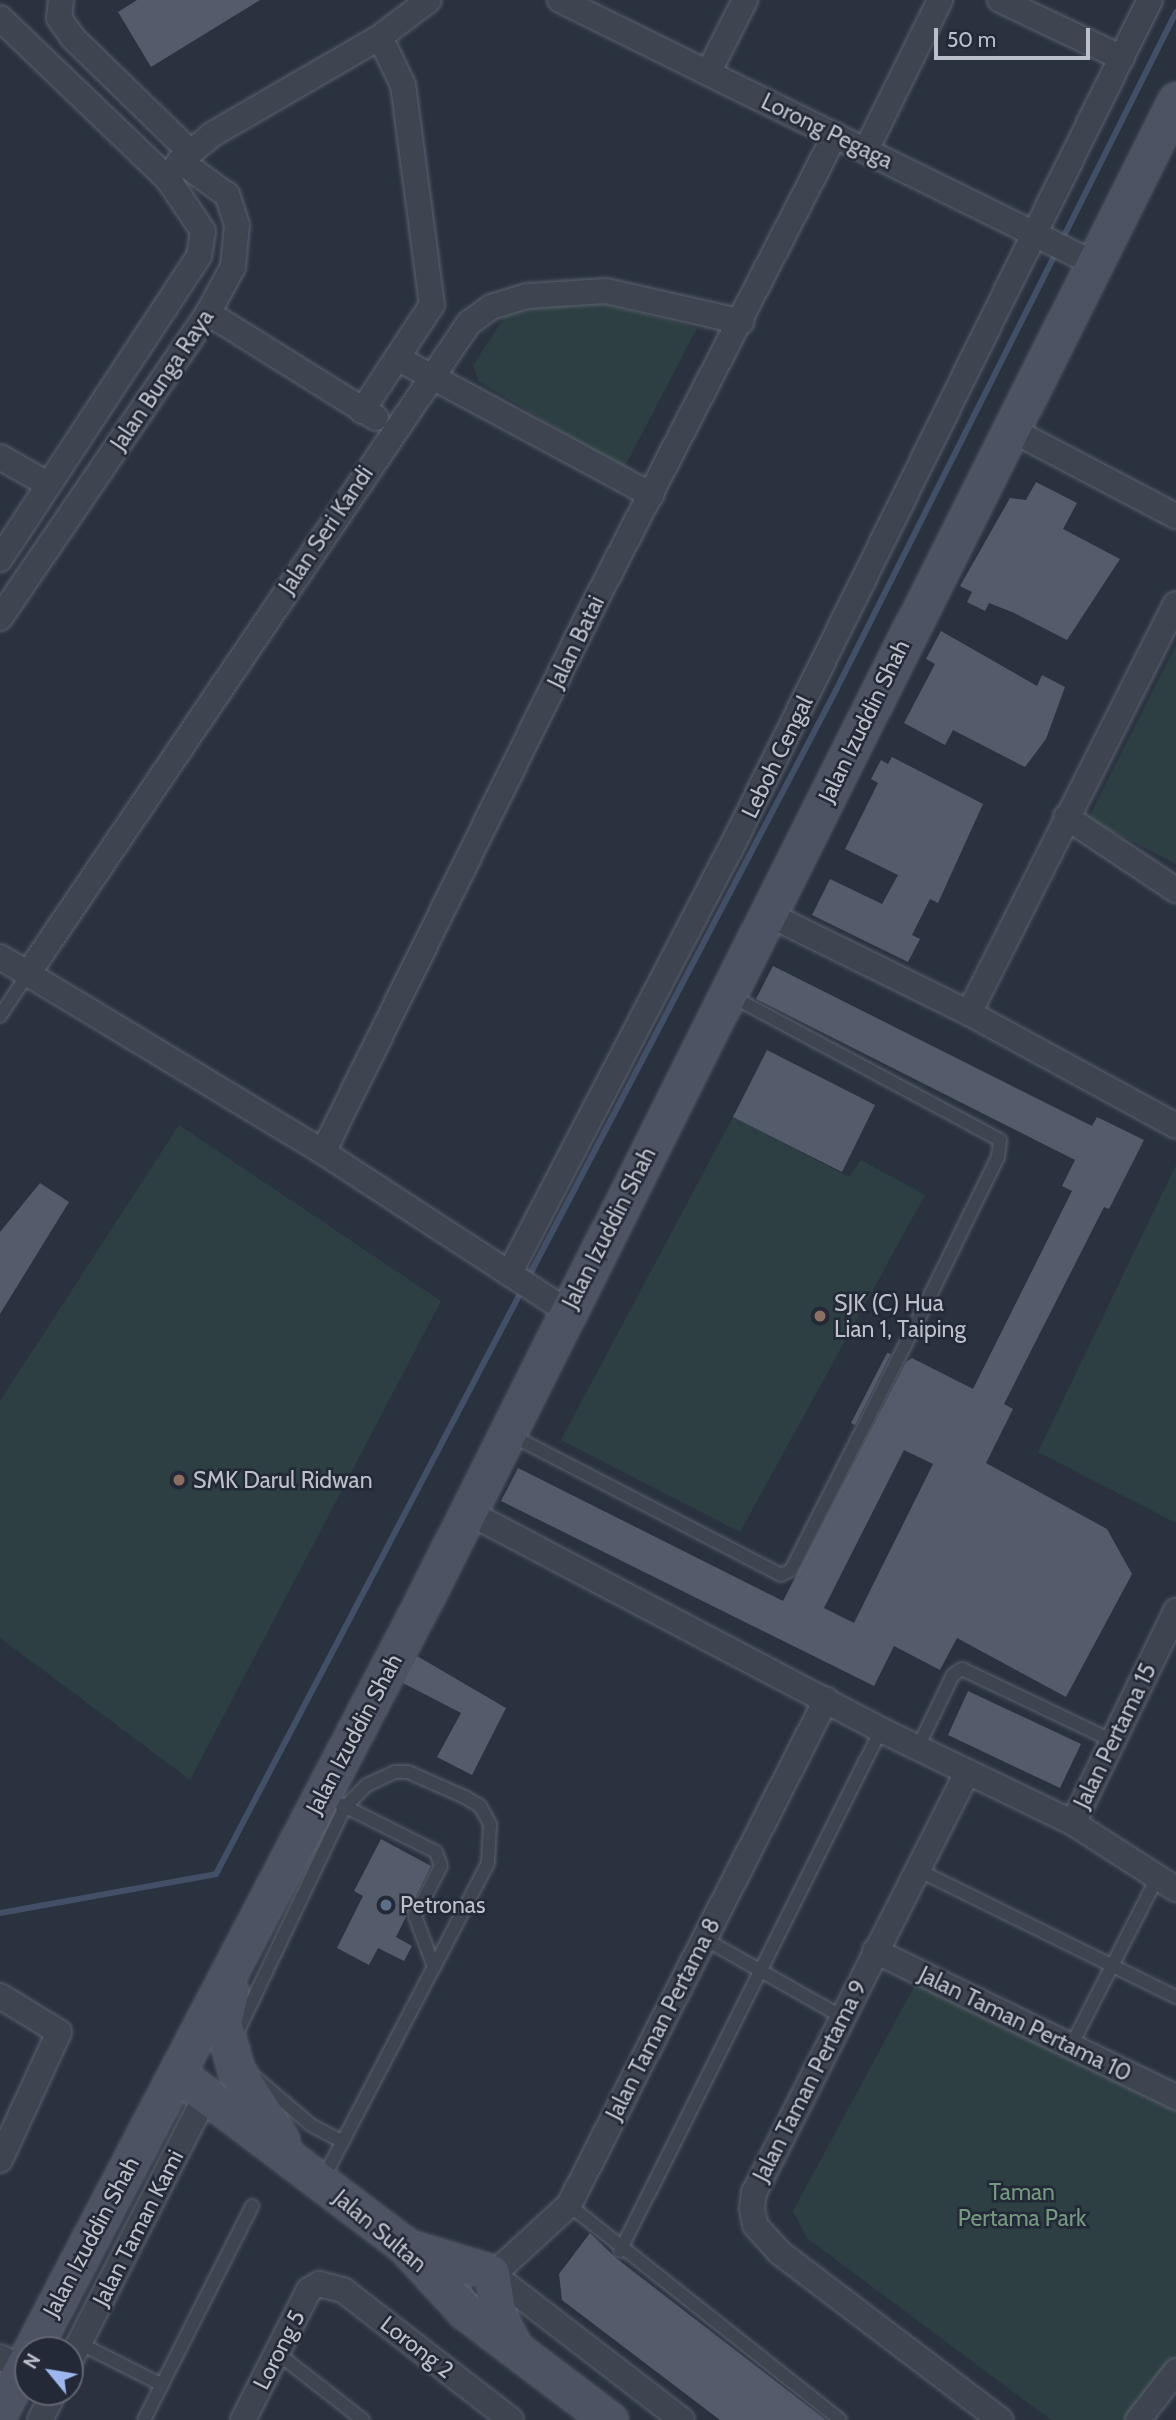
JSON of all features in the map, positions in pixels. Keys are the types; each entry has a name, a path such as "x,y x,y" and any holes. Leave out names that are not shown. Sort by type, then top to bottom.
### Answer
{"main road":[{"name":"Jalan Izuddin Shah","path":"33,2336 245,1949 334,1801 505,1431 768,914 1010,429 1062,248 1176,101"},
{"path":"245,1949 223,2023 228,2045 245,2086 308,2173"},
{"name":"Jalan Sultan","path":"178,2074 403,2244 465,2311 609,2420"},
{"path":"403,2244 442,2262 491,2273 498,2316 514,2348"},
{"name":"Jalan Izuddin Shah","path":"0,2411 14,2376"}],"street":[{"path":"61,0 59,18 73,38 179,164 380,37 429,0"},
{"name":"Lorong Pegaga","path":"560,0 1062,248"},
{"path":"708,73 745,0"},
{"path":"866,150 940,0"},
{"path":"1000,0 1122,58"},
{"name":"Leboh Cengal","path":"520,1281 730,850 1062,248 1122,58 1150,0"},
{"name":"Jalan Bunga Raya","path":"0,19 179,164 218,183 237,225 233,267 208,313 0,618"},
{"path":"362,411 426,320 432,286 403,85 380,37"},
{"name":"Jalan Batai","path":"323,1153 651,495 742,322 835,135"},
{"name":"Jalan Bunga Raya","path":"0,559 199,256 203,231 179,164"},
{"name":"Jalan Seri Kandi","path":"27,975 394,428 469,323 491,307 528,296 606,291 742,322"},
{"path":"208,313 362,411 394,428"},
{"path":"397,358 651,495"},
{"path":"1010,429 1176,516"},
{"path":"0,457 49,485"},
{"path":"969,1013 1176,604"},
{"path":"1066,817 1176,890"},
{"path":"768,914 969,1013 1176,1126"},
{"path":"0,957 323,1153 566,1311"},
{"path":"466,1511 881,1730 1073,1824 1166,1885"},
{"name":"Jalan Pertama 15","path":"1073,1824 1176,1611"},
{"name":"Jalan Taman Pertama 8","path":"465,2311 491,2273 569,2205 702,1938 826,1700"},
{"name":"Jalan Taman Pertama 9","path":"967,1773 754,2192 755,2225 779,2252 1000,2420"},
{"name":"Jalan Taman Pertama 10","path":"875,1951 1176,2097"},
{"path":"0,1996 58,2032 0,2160"},
{"name":"Jalan Taman Kami","path":"82,2336 206,2095"},
{"path":"491,2273 682,2420"},
{"name":"Lorong 5","path":"243,2420 309,2290 319,2284"},
{"name":"Lorong 2","path":"319,2284 343,2290 511,2420"},
{"path":"1138,2420 1176,2371"}],"lane":[{"path":"0,1016 27,975"},
{"path":"505,1431 771,1573 791,1570 998,1157 1000,1139 727,993"},
{"path":"918,1747 953,1675 962,1669 1113,1741"},
{"path":"620,2251 881,1730"},
{"path":"308,2173 343,2142 488,1863 493,1842 481,1805 408,1772 381,1777 334,1801 237,2033 245,2068 311,2125 343,2142"},
{"path":"334,1801 440,1856 441,1866 415,1921 429,1943 434,1967"},
{"path":"916,1869 1176,1997"},
{"path":"1071,2046 1112,1965 1166,1885"},
{"path":"702,1938 842,2017"},
{"path":"569,2205 620,2251 840,2420"},
{"path":"144,2420 252,2206"},
{"path":"277,2353 363,2420"},
{"path":"84,2356 162,2385"}],"green space":[{"path":"555,302 597,302 697,328 624,468 478,381 473,365 506,315"},
{"path":"1176,645 1176,864 1088,819"},
{"path":"733,1117 849,1177 861,1160 925,1195 740,1532 561,1440"},
{"name":"SMK Darul Ridwan","path":"179,1125 441,1301 190,1780 0,1638 0,1401"},
{"path":"1176,1165 1176,1523 1038,1452"},
{"name":"Taman Pertama Park","path":"916,1983 1176,2108 1176,2358 1129,2420 1051,2420 807,2238 793,2211"}],"building":[{"path":"137,0 260,0 151,67 118,12"},
{"path":"1036,482 1077,503 1063,529 1120,559 1067,640 989,603 985,611 967,602 972,592 960,586 1010,498 1026,500"},
{"path":"941,631 1037,686 1042,675 1065,687 1046,739 1025,767 953,730 945,745 904,723 935,664 926,659"},
{"path":"892,757 983,804 938,903 930,899 912,935 920,939 908,962 812,915 830,879 882,904 898,875 845,849 878,783 871,779 881,760 888,764"},
{"path":"773,966 1092,1126 1097,1117 1144,1140 1109,1209 1104,1207 1004,1404 1013,1409 986,1463 1107,1529 1132,1574 1066,1697 957,1638 940,1670 894,1646 874,1686 501,1501 518,1468 783,1601 906,1362 912,1358 973,1389 1072,1191 1062,1186 1075,1160 756,999","holes":["904,1450 933,1464 854,1623 824,1608"]},
{"path":"767,1050 875,1105 842,1172 733,1117"},
{"path":"40,1183 69,1202 0,1314 0,1232"},
{"path":"887,1353 891,1354 855,1425 851,1423"},
{"path":"417,1656 506,1708 472,1775 437,1757 461,1713 403,1683"},
{"path":"968,1691 1081,1744 1060,1788 948,1735"},
{"name":"Petronas","path":"381,1839 431,1866 396,1937 412,1946 404,1961 378,1948 369,1965 337,1948 363,1896 354,1891"},
{"path":"590,2233 616,2258 826,2420 720,2420 562,2300 559,2274"}],"waterway":[{"path":"1061,242 1176,12"},
{"path":"528,1278 836,690 1056,252"},
{"path":"0,1913 216,1874 523,1288"}],"place":[{"name":"SJK (C) Hua Lian 1, Taiping","path":"820,1316"},
{"name":"SMK Darul Ridwan","path":"179,1480"},
{"name":"Petronas","path":"386,1905"}]}
